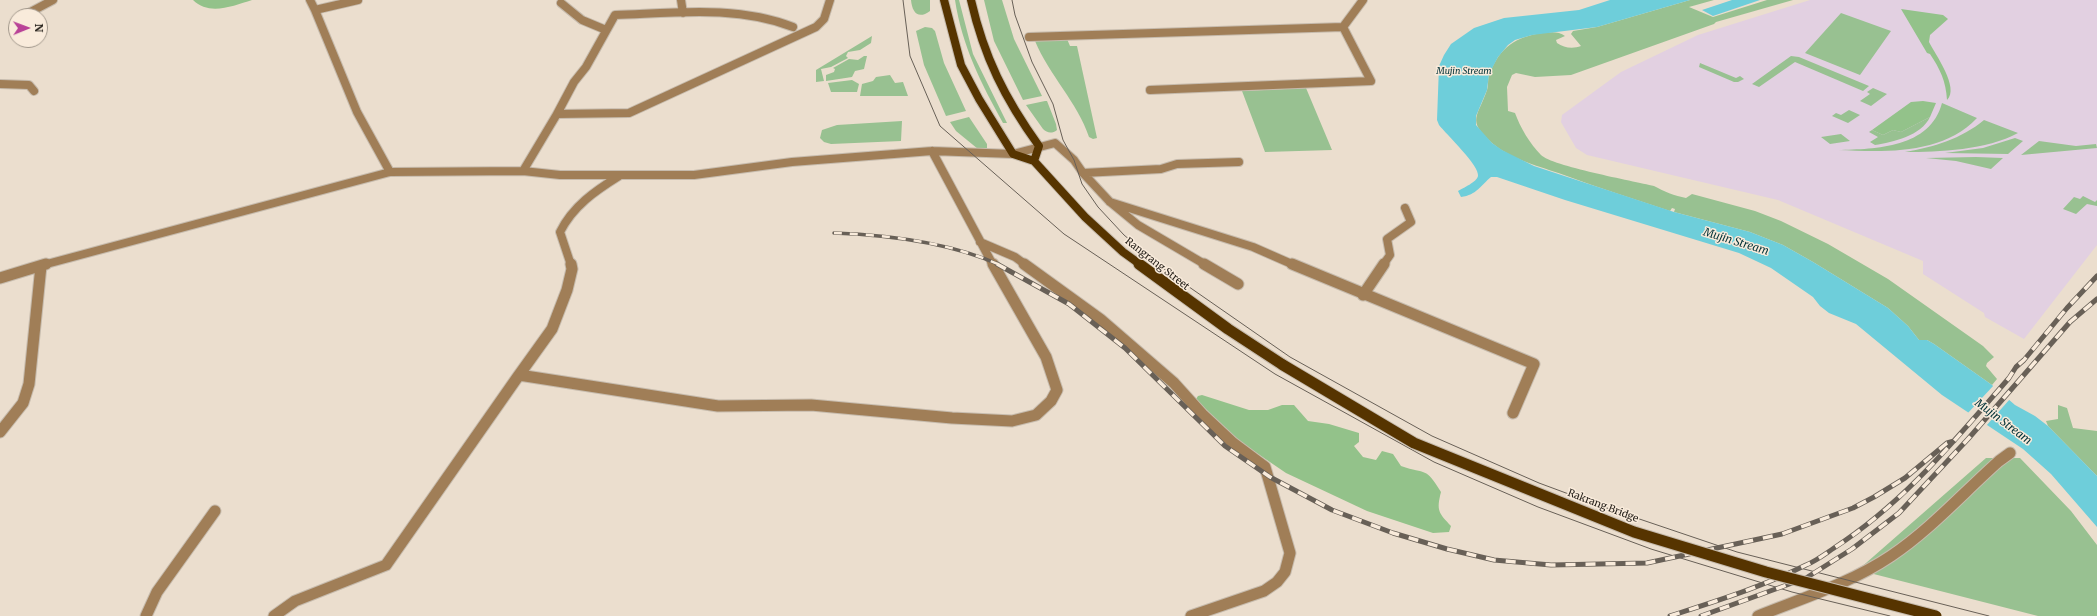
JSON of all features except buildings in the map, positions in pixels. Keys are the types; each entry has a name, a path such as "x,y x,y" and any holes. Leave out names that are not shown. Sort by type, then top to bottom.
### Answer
{"main road":[{"path":"944,0 950,28 961,65 1013,154"},
{"path":"971,0 981,44 992,72 1018,118 1039,146 1034,161"},
{"name":"Rangrang Street","path":"1013,154 1034,161 1085,217 1123,252 1228,329 1282,365"},
{"name":"Rakrang Bridge","path":"1282,365 1414,443 1634,532 1766,572 1936,616"}],"street":[{"path":"38,8 53,0"},
{"path":"310,0 357,112 390,172"},
{"path":"315,10 358,0"},
{"path":"681,0 683,13"},
{"path":"557,114 629,112 816,27 824,19 830,0"},
{"path":"1342,27 1363,0"},
{"path":"561,3 582,21 589,25 606,30"},
{"path":"523,171 574,82 586,66 615,15 683,13 771,17 793,27"},
{"path":"1029,37 1342,27"},
{"path":"1150,90 1371,81 1342,27"},
{"path":"0,84 29,85 34,91"},
{"path":"0,278 390,172 523,171 560,175 694,175 792,162 932,151 974,154 1013,154 1055,143 1074,160 1083,173 1110,202 1138,225 1191,258 1238,284"},
{"path":"519,375 718,406 811,405 952,418 1012,421 1036,415 1051,401 1057,390 1046,357 980,242 932,151"},
{"path":"1083,173 1161,169 1177,164 1239,162"},
{"path":"274,616 295,601 386,565 552,329 567,290 572,269 571,262 560,232 564,221 574,210 600,188 619,176"},
{"path":"1110,202 1253,247 1362,295 1534,364 1513,413"},
{"path":"1362,295 1390,255 1387,239 1411,222 1405,208"},
{"path":"980,242 1015,256 1100,319 1174,383 1202,414 1233,443 1265,467 1290,553 1285,572 1277,582 1264,591 1192,616"},
{"path":"0,432 23,403 29,384 41,266"},
{"path":"1758,616 1798,602 1869,568 1907,544 1971,488 1998,460 2010,453"},
{"path":"146,616 157,592 215,511"}],"shaded area":[{"path":"1810,0 2097,0 2097,245 2024,339 1985,317 1984,313 1923,274 1923,261 1778,200 1587,155 1576,148 1561,122 1562,115 1621,72 1698,35"}],"green space":[{"path":"193,0 252,0 229,7 214,9 199,5"},
{"path":"911,0 930,0 930,11 926,14 919,15 914,11"},
{"path":"955,0 959,0 973,54 1007,123 1003,123 973,64 962,33"},
{"path":"984,0 1002,0 1014,39 1042,96 1023,100 994,41"},
{"path":"1690,0 1714,0 1689,7 1713,17 1767,0 1793,0 1716,22 1571,75 1535,77 1516,73 1512,75 1507,87 1508,111 1515,113 1529,141 1541,155 1560,164 1654,186 1669,193 1686,198 1692,194 1755,211 1781,221 1828,244 1888,279 1983,346 1994,357 1987,363 1986,366 1997,379 1992,385 1934,344 1927,340 1919,340 1908,326 1888,308 1783,245 1750,232 1674,212 1675,209 1672,208 1670,211 1526,162 1500,149 1479,129 1476,118 1488,88 1489,75 1499,56 1510,45 1524,37 1554,32 1565,36 1556,40 1557,43 1569,48 1575,48 1581,46 1571,34 1573,31 1597,27"},
{"path":"1901,9 1943,15 1948,19 1930,35 1929,42 1941,62 1949,80 1951,88 1950,95 1947,100 1944,81 1940,70 1930,54 1927,53"},
{"path":"1841,13 1891,31 1860,75 1805,53"},
{"path":"925,27 932,28 935,31 944,63 966,111 946,116 924,65 916,31"},
{"path":"872,36 871,43 860,50 848,52 846,56 848,58 831,67 821,69 824,81 816,82 816,70"},
{"path":"1067,39 1070,46 1077,46 1097,138 1093,139 1089,137 1078,112 1048,66 1035,41"},
{"path":"864,56 867,56 864,69 855,71 852,77 826,81 826,75 834,72 835,69 833,68 849,59 858,60"},
{"path":"1791,56 1799,57 1869,86 1863,91 1795,62 1759,87 1752,84"},
{"path":"1700,63 1736,78 1740,76 1744,79 1734,82 1699,67"},
{"path":"890,75 895,83 903,82 908,96 860,96 862,84 873,81 876,77"},
{"path":"852,80 859,84 857,92 831,92 828,83"},
{"path":"1306,88 1332,150 1265,152 1242,91"},
{"path":"1873,88 1887,94 1871,106 1860,101 1870,94 1867,92"},
{"path":"1047,101 1056,124 1057,130 1053,132 1048,132 1043,129 1026,105"},
{"path":"1923,101 1936,103 1930,117 1901,132 1893,130 1883,135 1872,130 1911,102"},
{"path":"1942,103 1977,118 1963,130 1947,139 1930,145 1893,151 1838,150 1884,147 1900,143 1914,137 1926,129 1936,118"},
{"path":"1849,110 1860,115 1848,123 1832,116 1836,113 1841,115"},
{"path":"969,117 987,144 987,148 978,149 956,131 950,122"},
{"path":"1930,117 1926,124 1920,129 1906,137 1875,145 1870,142 1878,137 1869,132 1872,130 1883,135 1893,130 1901,132"},
{"path":"1984,120 2018,133 2006,139 1963,149 1905,152 1937,145 1957,137"},
{"path":"902,121 901,141 831,144 824,142 820,138 822,130 837,125"},
{"path":"1841,134 1850,141 1830,144 1821,137"},
{"path":"2015,138 2023,141 2008,154 1945,153 1983,148"},
{"path":"2039,141 2076,146 2096,144 2097,148 2021,155"},
{"path":"1926,158 2003,158 1991,169 1956,161"},
{"path":"2083,196 2095,202 2097,200 2097,206 2087,204 2076,214 2063,209 2074,197 2080,199"},
{"path":"1202,395 1249,410 1268,410 1282,405 1294,405 1308,421 1329,424 1359,433 1359,442 1354,446 1363,457 1376,460 1382,451 1393,454 1401,466 1425,473 1432,478 1441,492 1439,508 1441,515 1451,526 1449,532 1433,533 1367,511 1286,473 1239,441 1197,404 1196,399 1198,396"},
{"path":"2058,405 2067,408 2073,428 2097,431 2097,476 2048,426 2046,421 2058,419"},
{"path":"1986,458 2020,458 2071,511 2097,545 2097,616 2038,616 1858,570"}],"water":[{"name":"Mujin Stream","path":"1610,0 1690,0 1597,27 1532,35 1515,40 1508,45 1498,57 1489,74 1487,90 1476,116 1476,125 1492,143 1502,150 1534,166 1674,212 1750,232 1783,245 1888,308 1908,326 1919,340 1927,340 1934,344 1992,385 2015,405 2035,416 2048,426 2097,476 2097,527 2051,474 2023,449 1942,395 1856,324 1829,313 1820,306 1813,297 1771,268 1739,253 1565,200 1497,177 1491,177 1475,192 1461,197 1458,191 1470,185 1477,178 1477,171 1474,165 1439,125 1437,120 1439,66 1451,44 1474,28 1504,18 1579,10"},
{"path":"1732,0 1760,0 1713,16 1702,10"}],"pier":[{"path":"1994,385 2010,399 1986,426 1967,414"}],"tram line":[{"path":"903,0 910,56 940,126 1064,234 1275,374 1434,462 1538,507 1651,549 1792,592 1890,616"},
{"path":"1012,0 1015,15 1032,62 1053,104 1063,140 1074,160 1082,184 1098,207 1124,235 1169,273 1290,357 1432,436 1539,483 1601,506 1737,552 1989,616"}],"railway":[{"path":"834,233 897,238 939,245 980,257 1000,265"},
{"path":"997,264 1069,304 1125,348 1225,446 1270,477 1332,510 1393,533 1447,549 1494,560 1551,565 1647,563 1782,534 1853,508 1874,497 1905,478 1947,443 1953,441"},
{"path":"1953,441 2009,378 2016,367 2024,360 2067,308 2097,276"},
{"path":"1701,616 1806,578 1852,549 1899,513 1968,439 2070,322 2097,299"},
{"path":"1670,616 1773,580 1817,559 1859,530 1883,511 1906,491 1953,441"}]}
